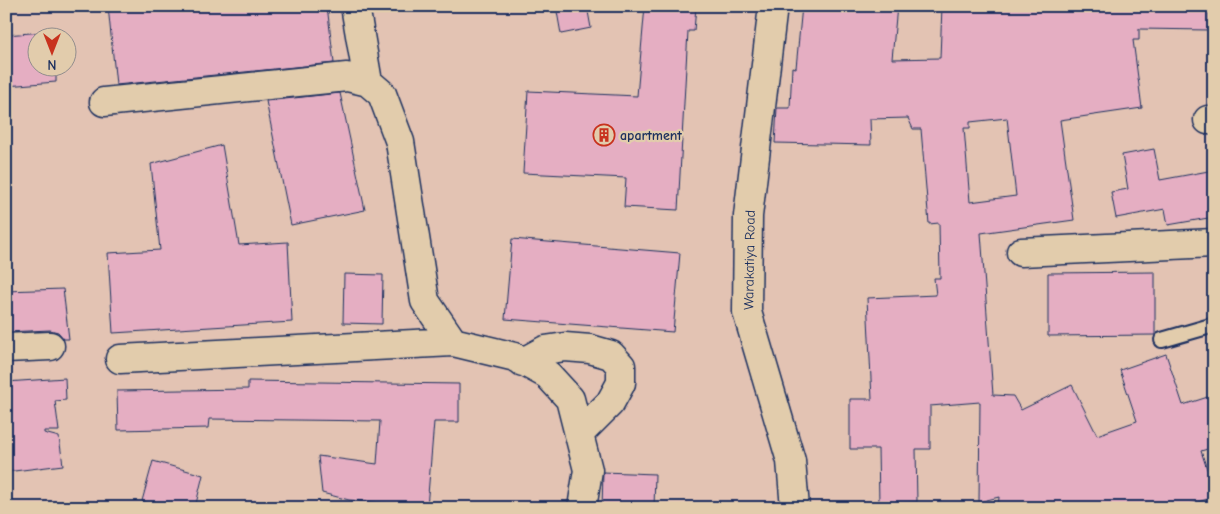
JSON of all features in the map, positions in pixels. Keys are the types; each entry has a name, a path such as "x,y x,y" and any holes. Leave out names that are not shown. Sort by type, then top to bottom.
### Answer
{"street":[{"path":"355,6 368,82"},
{"name":"Warakatiya Road","path":"773,6 748,216 747,312 791,460 795,508"},
{"path":"104,102 347,77 368,82 382,94 400,142 425,301 452,342"},
{"path":"1021,252 1214,243"},
{"path":"120,359 452,342 515,357 548,375 570,399 588,470 582,508"},
{"path":"6,348 50,346"},
{"path":"523,362 545,350 565,347 590,349 611,355 621,366 621,383 610,403 579,434"}],"lane":[{"path":"1162,340 1214,325"}],"building":[{"path":"108,6 327,6 334,63 116,85"},
{"path":"556,6 587,6 591,28 561,34"},
{"name":"apartment","path":"645,6 696,6 694,31 688,31 678,210 624,207 626,178 523,173 528,91 637,96"},
{"path":"802,6 897,6 892,59 940,58 942,6 1209,6 1209,30 1139,29 1139,40 1133,40 1142,108 1060,120 1074,220 981,233 993,395 1013,396 1021,410 1072,385 1097,435 1137,421 1120,370 1166,354 1183,405 1214,395 1214,447 1201,451 1214,490 1214,497 1179,508 998,508 999,497 979,502 980,402 930,406 930,449 916,449 917,502 879,503 878,449 850,449 850,399 872,399 867,298 936,295 934,278 940,278 939,223 929,224 921,129 913,129 908,118 870,119 871,145 775,143 777,108 790,108 792,67 796,68","holes":["1007,118 1016,196 970,202 964,128 970,128 970,122"]},
{"path":"28,33 28,78 56,78 56,82 6,86 6,35"},
{"path":"340,93 365,210 291,225 266,101"},
{"path":"222,145 239,245 288,242 292,322 113,333 108,253 160,250 151,164"},
{"path":"1154,149 1160,180 1214,170 1214,217 1168,225 1165,209 1116,218 1111,192 1128,189 1122,155"},
{"path":"512,239 680,253 673,332 505,319"},
{"path":"1155,272 1155,335 1048,336 1048,273"},
{"path":"344,274 383,275 382,324 343,323"},
{"path":"63,289 69,339 64,339 58,332 50,330 6,332 6,291"},
{"path":"65,378 66,400 55,401 59,431 44,431 44,433 59,437 63,465 6,472 6,382"},
{"path":"248,381 459,384 459,422 434,422 427,507 349,500 322,493 318,456 377,464 380,421 209,419 208,428 118,430 117,391 248,389"},
{"path":"153,461 203,475 195,508 170,508 142,501"},
{"path":"603,472 655,474 654,508 602,508"}],"place":[{"name":"apartment","path":"604,135"}]}
